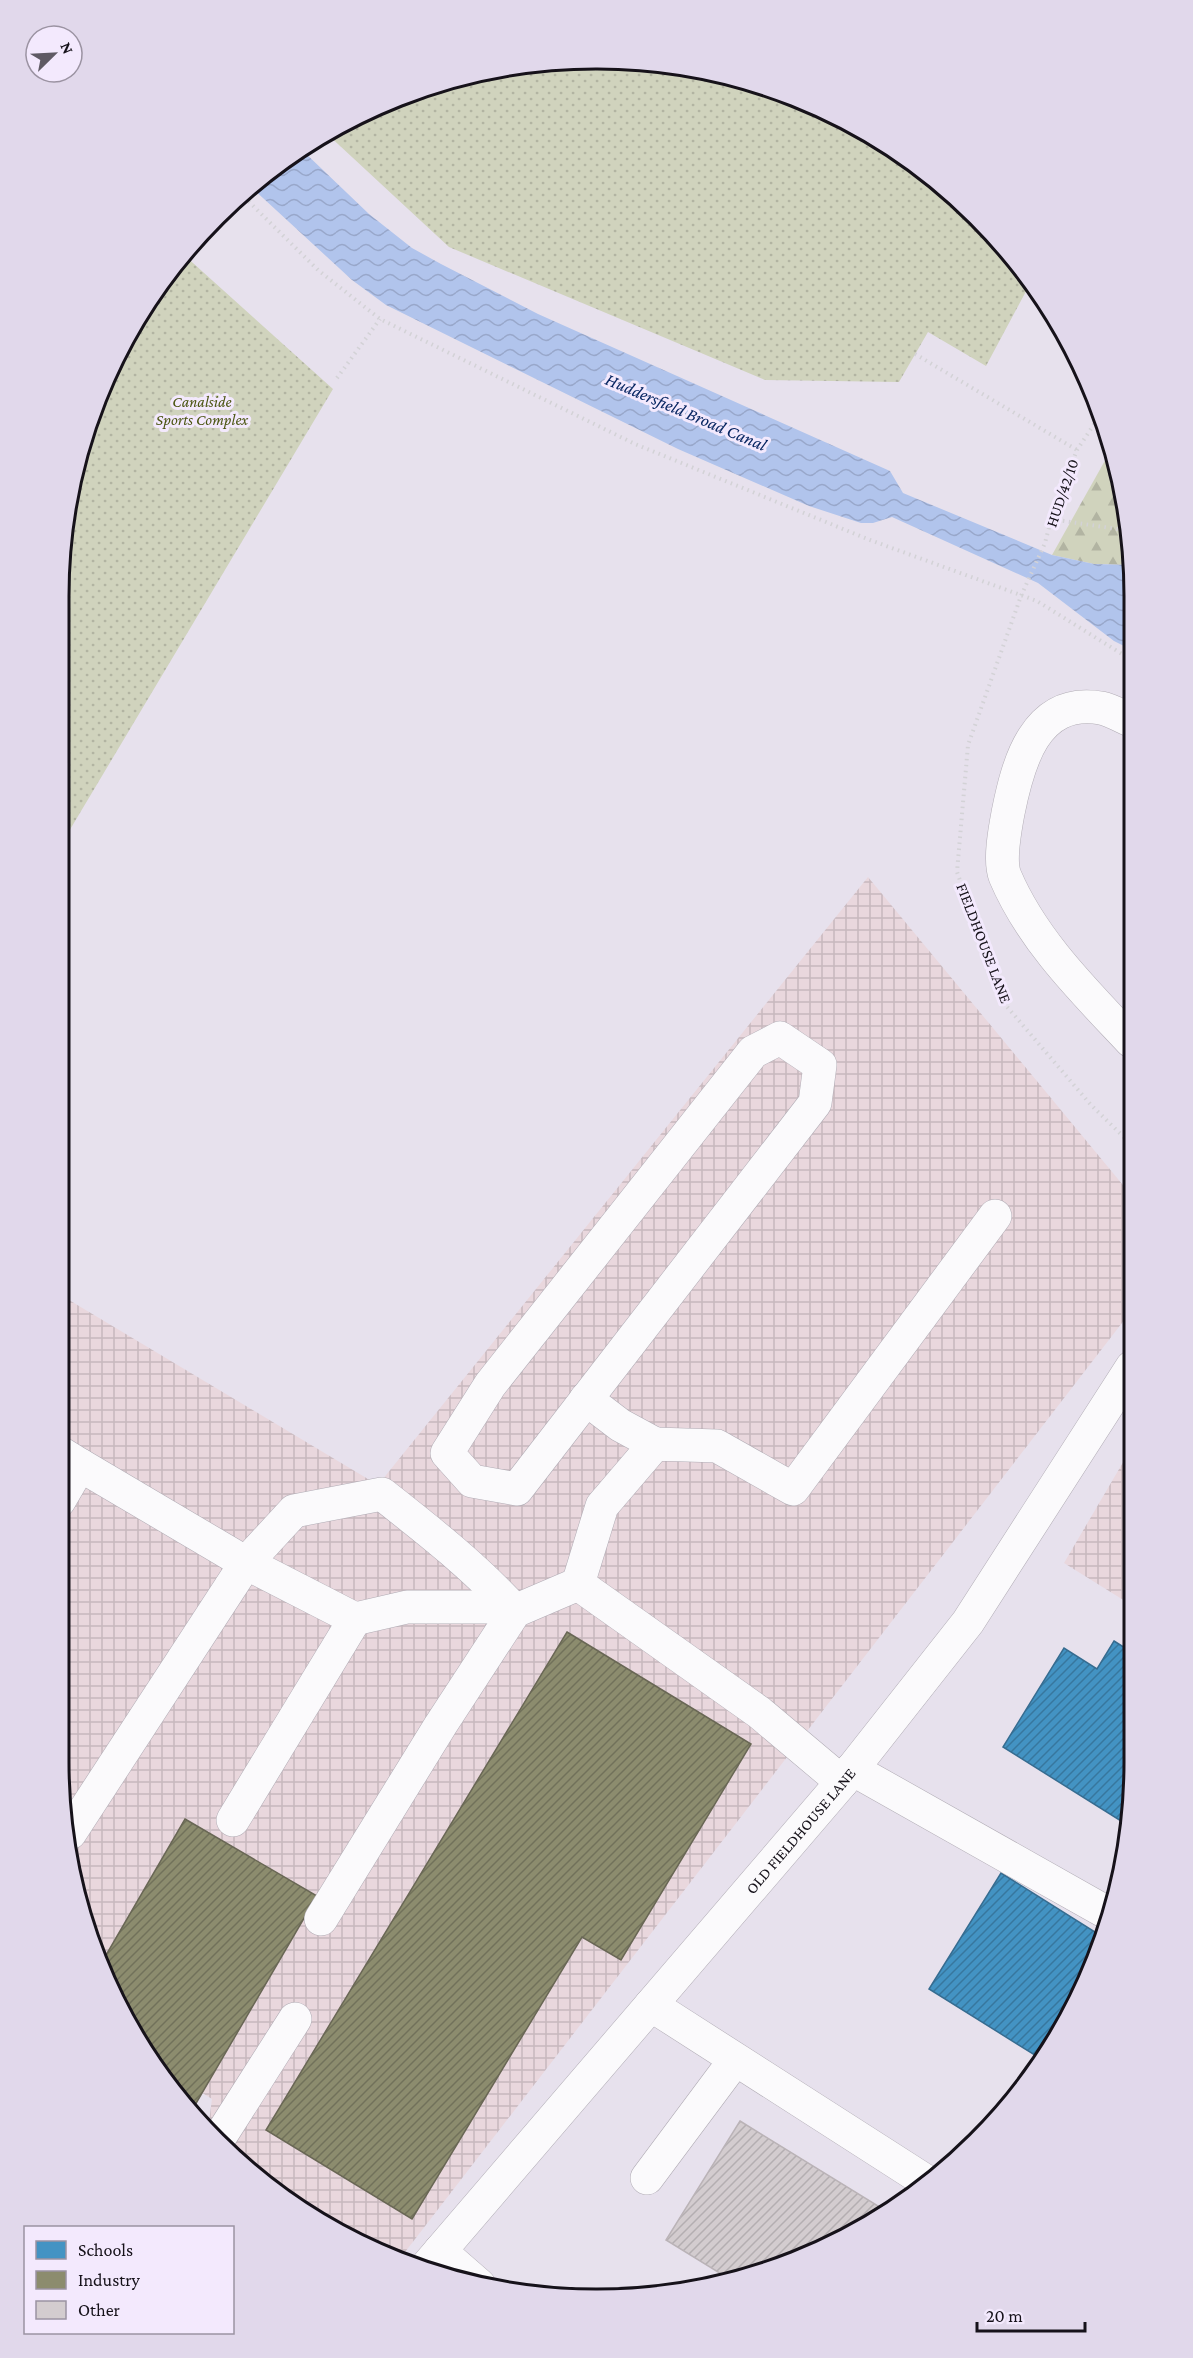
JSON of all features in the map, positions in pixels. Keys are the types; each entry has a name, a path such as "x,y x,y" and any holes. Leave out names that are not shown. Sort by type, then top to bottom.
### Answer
{"street":[{"path":"1124,717 1103,708 1080,706 1063,711 1044,724 1029,741 1011,795 1004,836 1004,873 1019,904 1052,954 1124,1033"},
{"path":"780,1038 820,1065 815,1103 586,1399 516,1489 472,1481 447,1453 490,1385 753,1052 780,1038"},
{"path":"586,1399 620,1425 655,1444 717,1446 793,1489 995,1216"},
{"name":"OLD FIELDHOUSE LANE","path":"434,2258 847,1776 968,1622 1124,1379"},
{"path":"579,1584 602,1506 655,1444"},
{"path":"70,1459 246,1563 355,1619 407,1606 488,1607 515,1611 579,1584"},
{"path":"74,1827 246,1563 294,1511 382,1494 437,1536 487,1580 515,1611"},
{"path":"579,1584 847,1776 1102,1910"},
{"path":"321,1919 440,1726 515,1611"},
{"path":"233,1820 355,1619"},
{"path":"651,2005 921,2178"},
{"path":"223,2133 295,2019"},
{"path":"646,2178 735,2060"},
{"path":"434,2258 451,2268"}],"path":[{"path":"248,201 318,270 380,318 635,444 870,540 1037,601 1124,655"},
{"path":"337,378 380,318"},
{"path":"915,354 1077,450"},
{"name":"HUD/42/10","path":"1021,596 1045,543 1051,519 1077,450 1095,423"},
{"path":"1051,519 1119,529"},
{"name":"FIELDHOUSE LANE","path":"1021,596 968,745 957,872 1003,1002 1090,1105 1124,1137"}],"shaded area":[{"path":"868,877 1124,1186 1124,1320 405,2253 363,2235 303,2200 249,2158 209,2119 212,2099 172,2074 158,2055 123,1995 97,1931 79,1864 70,1796 69,1300 378,1485"},
{"path":"1124,1461 1124,1600 1064,1563"}],"green space":[{"path":"562,70 631,70 699,79 733,87 766,97 830,123 890,158 944,200 993,249 1026,291 986,366 928,332 899,382 765,380 449,247 333,140 395,109 460,87 494,79"},
{"name":"Canalside Sports Complex","path":"190,261 333,389 69,831 69,596 74,528 79,494 97,427 123,363 140,333 158,303"},
{"path":"180,273 183,276 157,305"},
{"path":"1106,459 1114,494 1123,565 1094,564 1052,555"}],"water":[{"name":"Huddersfield Broad Canal","path":"308,155 369,214 412,248 538,314 890,471 903,493 1052,555 1094,564 1123,565 1124,646 1114,641 1038,583 892,517 873,523 861,523 809,506 678,449 386,305 352,280 257,193"}],"building: Schools":[{"path":"1114,1641 1124,1647 1124,1762 1120,1820 1003,1747 1064,1648 1097,1669"},
{"path":"1001,1873 1096,1932 1070,1995 1035,2055 929,1989"}],"building: Industry":[{"path":"567,1632 751,1744 621,1960 582,1937 412,2219 266,2130"},
{"path":"185,1819 317,1896 196,2104 158,2055 123,1995 106,1955"}],"building: Other":[{"path":"740,2121 879,2207 830,2235 798,2249 721,2274 666,2240"}]}
